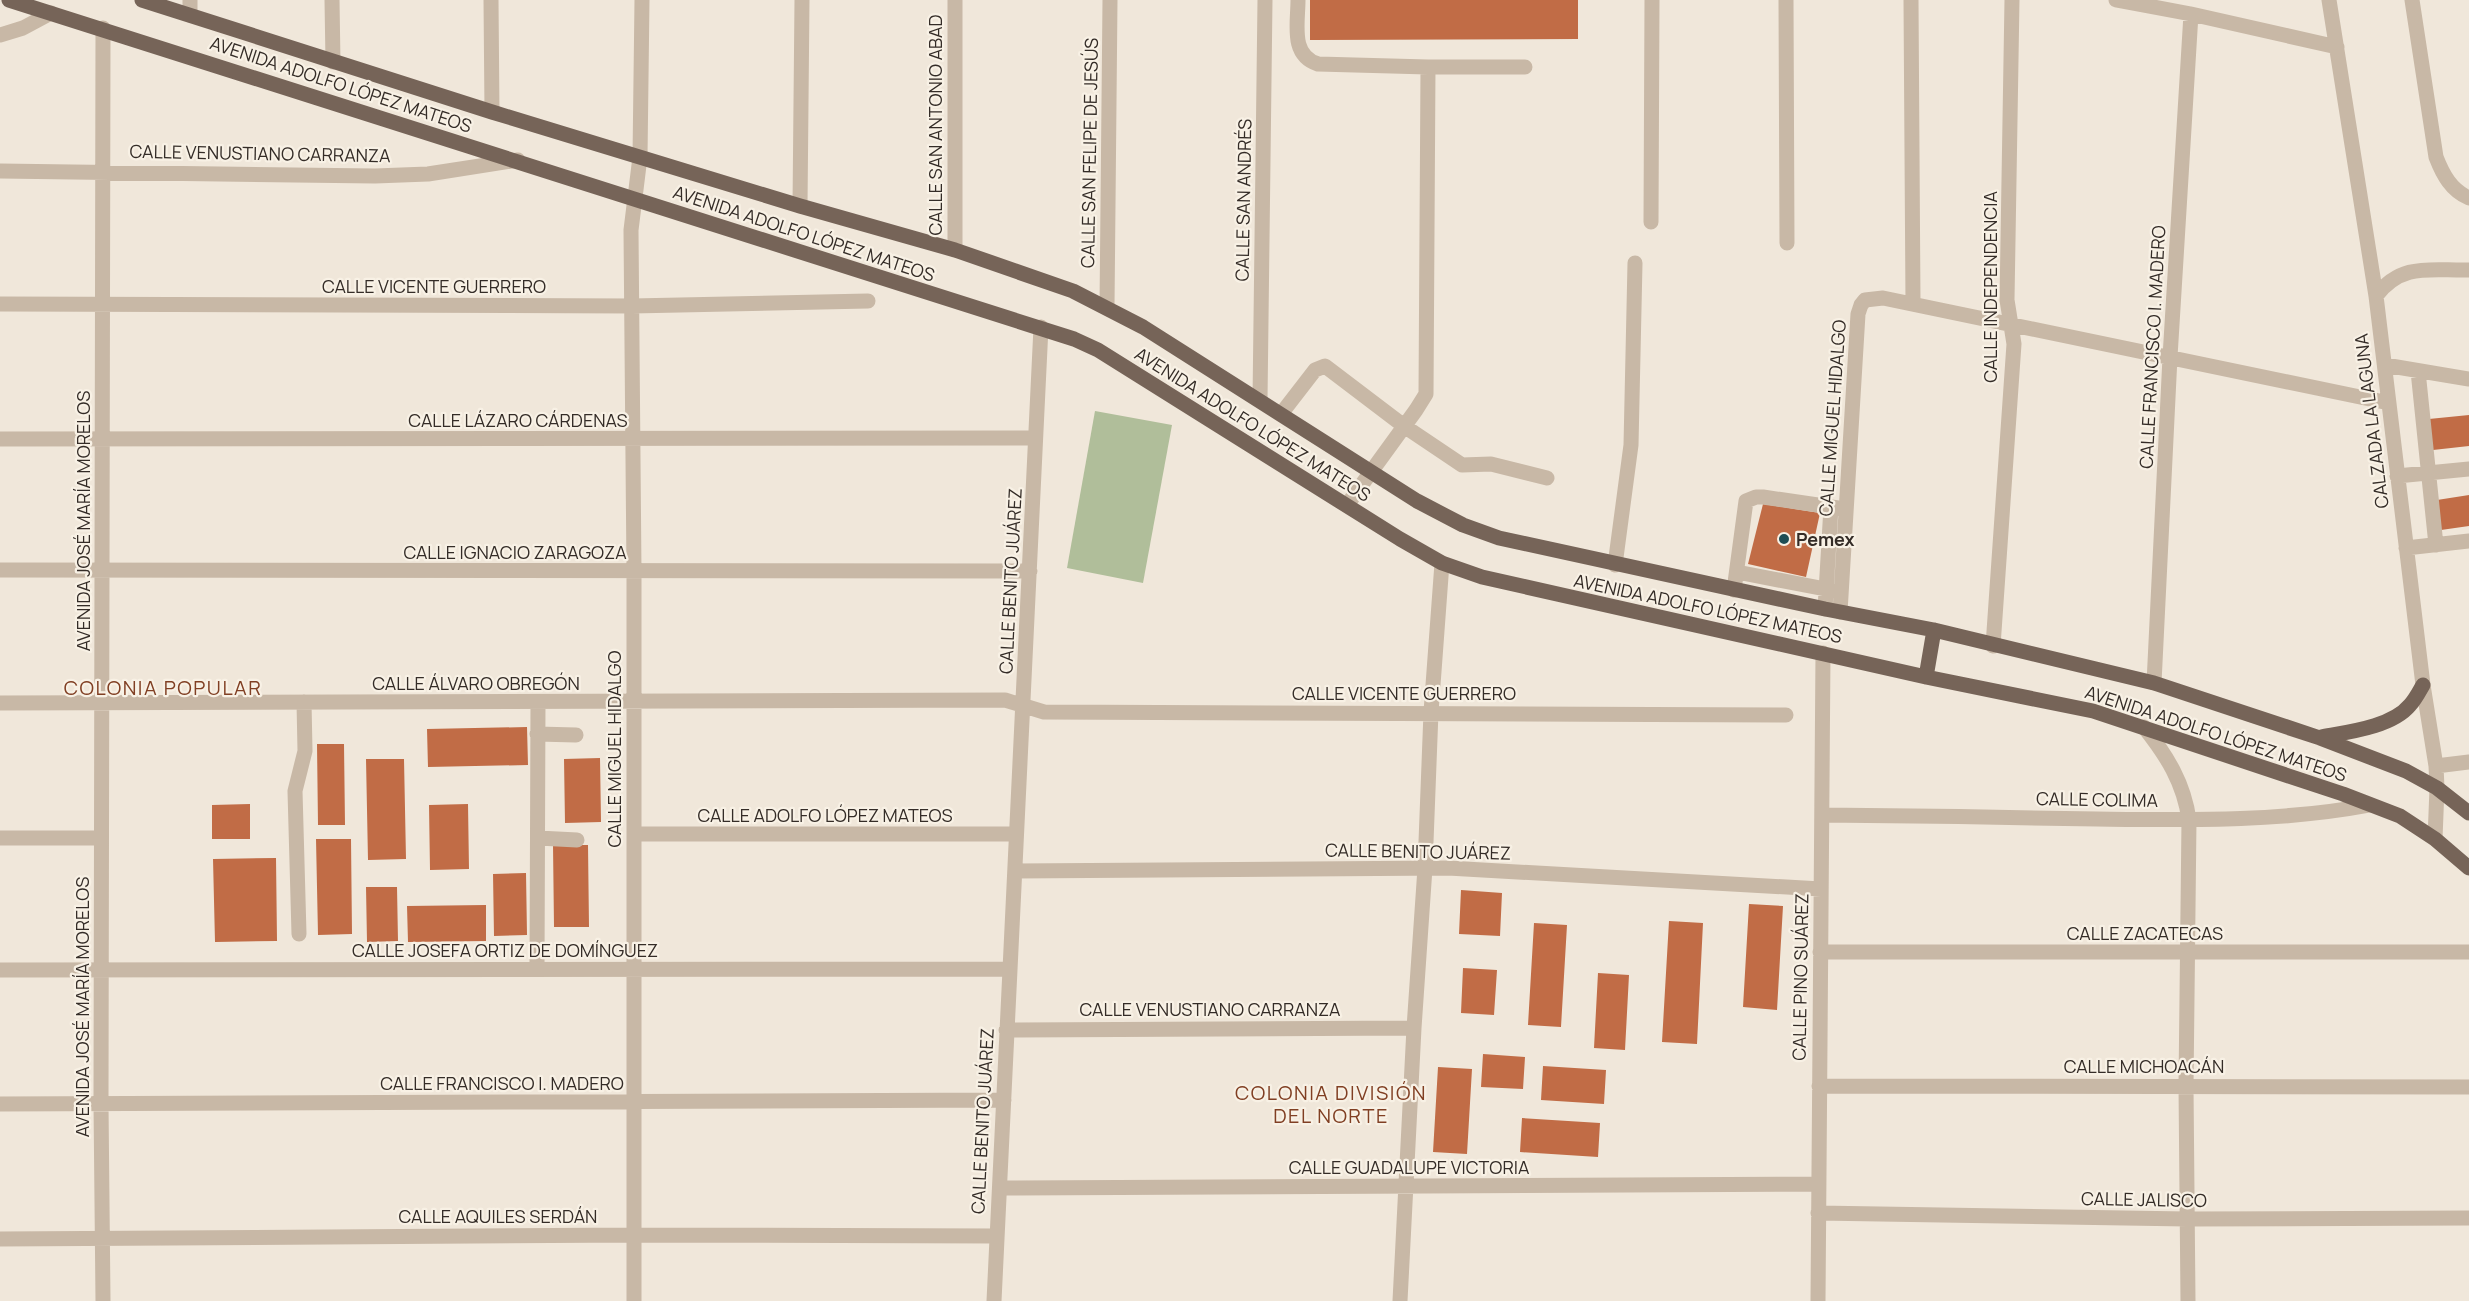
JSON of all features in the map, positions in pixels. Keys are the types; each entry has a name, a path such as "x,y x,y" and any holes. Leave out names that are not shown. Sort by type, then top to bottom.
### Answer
{"main road":[{"name":"AVENIDA ADOLFO LÓPEZ MATEOS","path":"9,0 518,160 1074,339 1098,350 1442,563 1482,577 1533,589 1926,677 2093,711 2400,816 2436,839 2469,868"},
{"name":"AVENIDA ADOLFO LÓPEZ MATEOS","path":"142,0 190,8 333,62 800,206 955,250 1073,291 1107,307 1260,400 1417,501 1463,525 1499,538 1615,565 1934,630 2154,683 2320,738 2406,771 2437,788 2469,813"},
{"path":"1926,677 1934,630"},
{"path":"2320,738 2374,726 2398,715 2410,706 2423,685"}],"street":[{"path":"333,0 333,62"},
{"path":"491,0 492,112"},
{"name":"CALLE MIGUEL HIDALGO","path":"634,1301 634,572 631,230 640,157 642,0"},
{"path":"800,206 802,0"},
{"name":"CALLE SAN ANTONIO ABAD","path":"955,0 955,250"},
{"name":"CALLE SAN FELIPE DE JESÚS","path":"1107,307 1110,0"},
{"name":"CALLE SAN ANDRÉS","path":"1260,400 1265,0"},
{"path":"1298,0 1299,50 1310,61 1428,67 1525,67"},
{"path":"1651,222 1652,0"},
{"path":"1786,0 1787,243"},
{"path":"1911,0 1913,304 2389,403"},
{"name":"CALLE INDEPENDENCIA","path":"1993,646 2014,344 2007,300 2012,0"},
{"path":"2116,0 2191,14 2337,47"},
{"name":"CALZADA LA LAGUNA","path":"2329,0 2385,365 2423,685 2436,766 2436,839"},
{"path":"2412,0 2436,157 2447,179 2457,192 2469,198"},
{"path":"0,35 23,28 51,13"},
{"name":"CALLE FRANCISCO I. MADERO","path":"2154,683 2170,357 2191,14"},
{"name":"AVENIDA JOSÉ MARÍA MORELOS","path":"103,28 101,838 103,1301"},
{"path":"1347,504 1424,400 1426,388 1428,67"},
{"name":"CALLE VENUSTIANO CARRANZA","path":"0,171 375,176 428,174 518,160"},
{"path":"1615,565 1631,446 1635,263"},
{"path":"2376,296 2385,283 2405,272 2469,270"},
{"name":"CALLE MIGUEL HIDALGO","path":"1833,611 1838,508 1858,314 1861,305 1866,300 1883,298 1913,304"},
{"name":"CALLE VICENTE GUERRERO","path":"0,304 632,306 868,301"},
{"name":"CALLE BENITO JUÁREZ","path":"994,1301 1041,327"},
{"path":"2385,365 2469,379"},
{"path":"1281,414 1315,370 1325,366 1404,426 1462,465 1491,464 1546,478"},
{"path":"2418,371 2436,545"},
{"name":"CALLE LÁZARO CÁRDENAS","path":"0,439 1035,438"},
{"path":"2397,476 2469,469"},
{"path":"1734,590 1744,507 1750,499 1763,497 1838,508"},
{"path":"2406,548 2469,541"},
{"path":"1400,1301 1425,868 1431,712 1442,563"},
{"name":"CALLE IGNACIO ZARAGOZA","path":"0,570 103,568 634,572 1030,571"},
{"path":"1737,572 1834,590"},
{"name":"CALLE PINO SUÁREZ","path":"1818,1301 1823,653"},
{"name":"CALLE ÁLVARO OBREGÓN","path":"0,704 1005,700 1024,706"},
{"path":"299,934 295,790 305,751 304,702"},
{"path":"537,969 538,702"},
{"name":"CALLE VICENTE GUERRERO","path":"1024,706 1044,712 1786,715"},
{"path":"2144,727 2165,754 2177,776 2187,806 2188,1301"},
{"path":"537,734 576,735"},
{"path":"2436,766 2469,762"},
{"name":"CALLE COLIMA","path":"1822,815 2188,820 2329,813 2370,805"},
{"name":"CALLE ADOLFO LÓPEZ MATEOS","path":"634,834 1016,834"},
{"path":"0,838 101,838"},
{"path":"538,838 577,840"},
{"name":"CALLE BENITO JUÁREZ","path":"1015,871 1425,868 1821,889"},
{"name":"CALLE ZACATECAS","path":"1821,952 2469,952"},
{"name":"CALLE JOSEFA ORTIZ DE DOMÍNGUEZ","path":"0,970 1010,969"},
{"name":"CALLE VENUSTIANO CARRANZA","path":"1006,1030 1414,1028"},
{"name":"CALLE MICHOACÁN","path":"1819,1086 2469,1087"},
{"name":"CALLE FRANCISCO I. MADERO","path":"0,1104 1004,1100"},
{"name":"CALLE GUADALUPE VICTORIA","path":"1000,1188 1818,1185"},
{"name":"CALLE JALISCO","path":"1818,1213 2187,1219 2469,1218"},
{"name":"CALLE AQUILES SERDÁN","path":"0,1239 634,1235 996,1236"}],"green space":[{"path":"1095,411 1172,425 1143,583 1067,568"}],"building":[{"path":"1310,0 1578,0 1578,39 1310,40"},
{"path":"2469,415 2469,446 2433,450 2429,419"},
{"path":"2469,495 2469,526 2441,530 2437,500"},
{"name":"Pemex","path":"1763,504 1820,513 1806,577 1748,564"},
{"path":"527,727 528,765 428,767 427,729"},
{"path":"317,744 344,744 345,825 318,825"},
{"path":"600,758 601,822 565,823 564,759"},
{"path":"366,759 404,759 406,859 368,860"},
{"path":"250,804 250,839 212,839 212,805"},
{"path":"468,804 469,869 430,870 429,805"},
{"path":"316,839 351,839 352,934 318,935"},
{"path":"553,845 588,845 589,927 554,927"},
{"path":"276,858 277,941 215,942 213,859"},
{"path":"526,873 527,935 494,936 493,874"},
{"path":"366,887 397,887 398,941 367,942"},
{"path":"1461,890 1502,893 1500,936 1459,934"},
{"path":"1749,904 1783,906 1777,1010 1743,1007"},
{"path":"486,905 486,941 408,942 407,906"},
{"path":"1669,921 1703,923 1697,1044 1662,1042"},
{"path":"1534,923 1567,925 1561,1027 1528,1025"},
{"path":"1463,968 1497,970 1494,1015 1461,1013"},
{"path":"1598,973 1629,975 1625,1050 1594,1048"},
{"path":"1483,1054 1525,1057 1523,1089 1481,1087"},
{"path":"1543,1066 1606,1070 1604,1104 1541,1100"},
{"path":"1438,1067 1472,1069 1467,1154 1433,1152"},
{"path":"1522,1118 1600,1123 1598,1157 1520,1152"}],"place":[{"name":"Pemex","path":"1784,539"}],"district":[{"name":"COLONIA POPULAR","path":"163,687"},
{"name":"COLONIA DIVISIÓN DEL NORTE","path":"1331,1104"}]}
